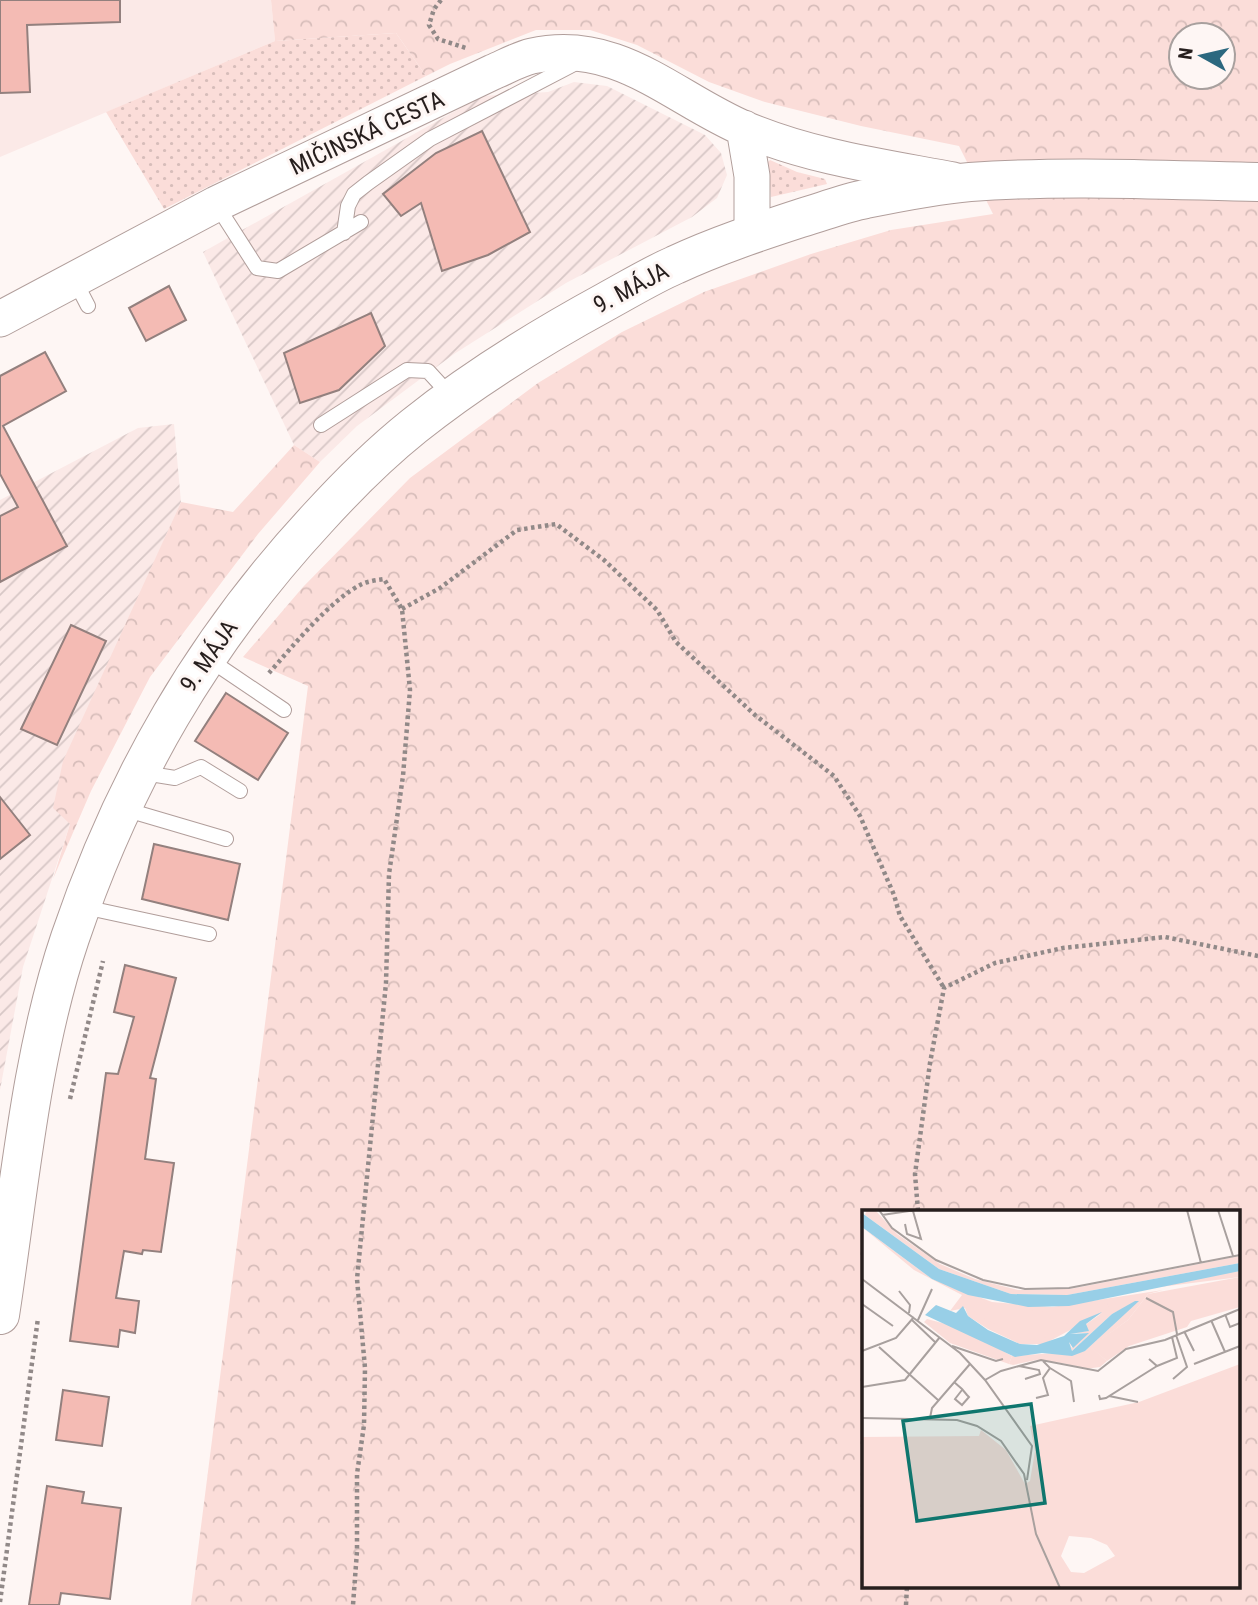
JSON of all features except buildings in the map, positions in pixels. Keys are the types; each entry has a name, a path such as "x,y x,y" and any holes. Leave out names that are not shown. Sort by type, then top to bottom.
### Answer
{"main road":[{"name":"9. MÁJA","path":"0,1315 33,1093 52,1000 96,909 122,808 180,697 206,657 284,554 343,491 411,428 536,339 672,266 752,234 859,200 964,183 1089,178 1258,182"}],"street":[{"name":"MIČINSKÁ CESTA","path":"0,319 81,292 216,204 532,56 574,53 609,60 646,73 744,128 788,144 854,162 964,183"},
{"path":"744,128 751,176 752,234"}],"lane":[{"path":"344,233 348,206 354,194 368,183 430,139 590,56"},
{"path":"216,204 257,268 278,271 361,222"},
{"path":"321,425 407,370 428,371 453,397"},
{"path":"206,657 284,710"},
{"path":"139,772 175,778 201,767 240,791"},
{"path":"122,808 226,839"},
{"path":"96,909 209,934"}],"path":[{"path":"441,0 434,9 429,25 438,39 462,46 493,72"},
{"path":"402,609 440,589 517,530 556,524 604,560 657,610 676,642 735,696 834,776 860,816 894,895 900,916 944,988 930,1063 915,1174 918,1210"},
{"path":"255,690 290,649 344,595 364,582 384,579 402,609 410,690 403,776 389,874 386,983 358,1279 365,1368 363,1425 357,1474 357,1551 353,1605"},
{"path":"69,1104 109,933 96,909"},
{"path":"944,988 995,963 1063,948 1165,937 1258,957"},
{"path":"0,1602 38,1317"}],"shaded area":[{"path":"0,0 271,0 275,41 0,157"},
{"path":"574,82 607,86 705,135 721,153 727,175 717,198 692,217 566,283 454,354 357,426 320,462 294,445 203,252 482,96 548,92"},
{"path":"174,424 181,502 123,632 70,824 23,967 0,1090 0,500 138,428"}],"green space":[{"path":"271,0 1258,0 1258,1605 191,1605 308,686 243,657 303,587 410,478 538,383 622,332 704,292 811,254 891,230 993,214 959,146 861,126 765,102 709,82 637,45 590,30 536,30 426,76 396,33 275,41"},
{"path":"396,33 426,76 164,209 106,112 275,41"},
{"path":"770,160 797,172 825,179 827,184 771,197"},
{"path":"294,445 320,462 258,534 150,677 91,791 53,879 70,824 53,808 63,761 181,502 233,512"}]}
